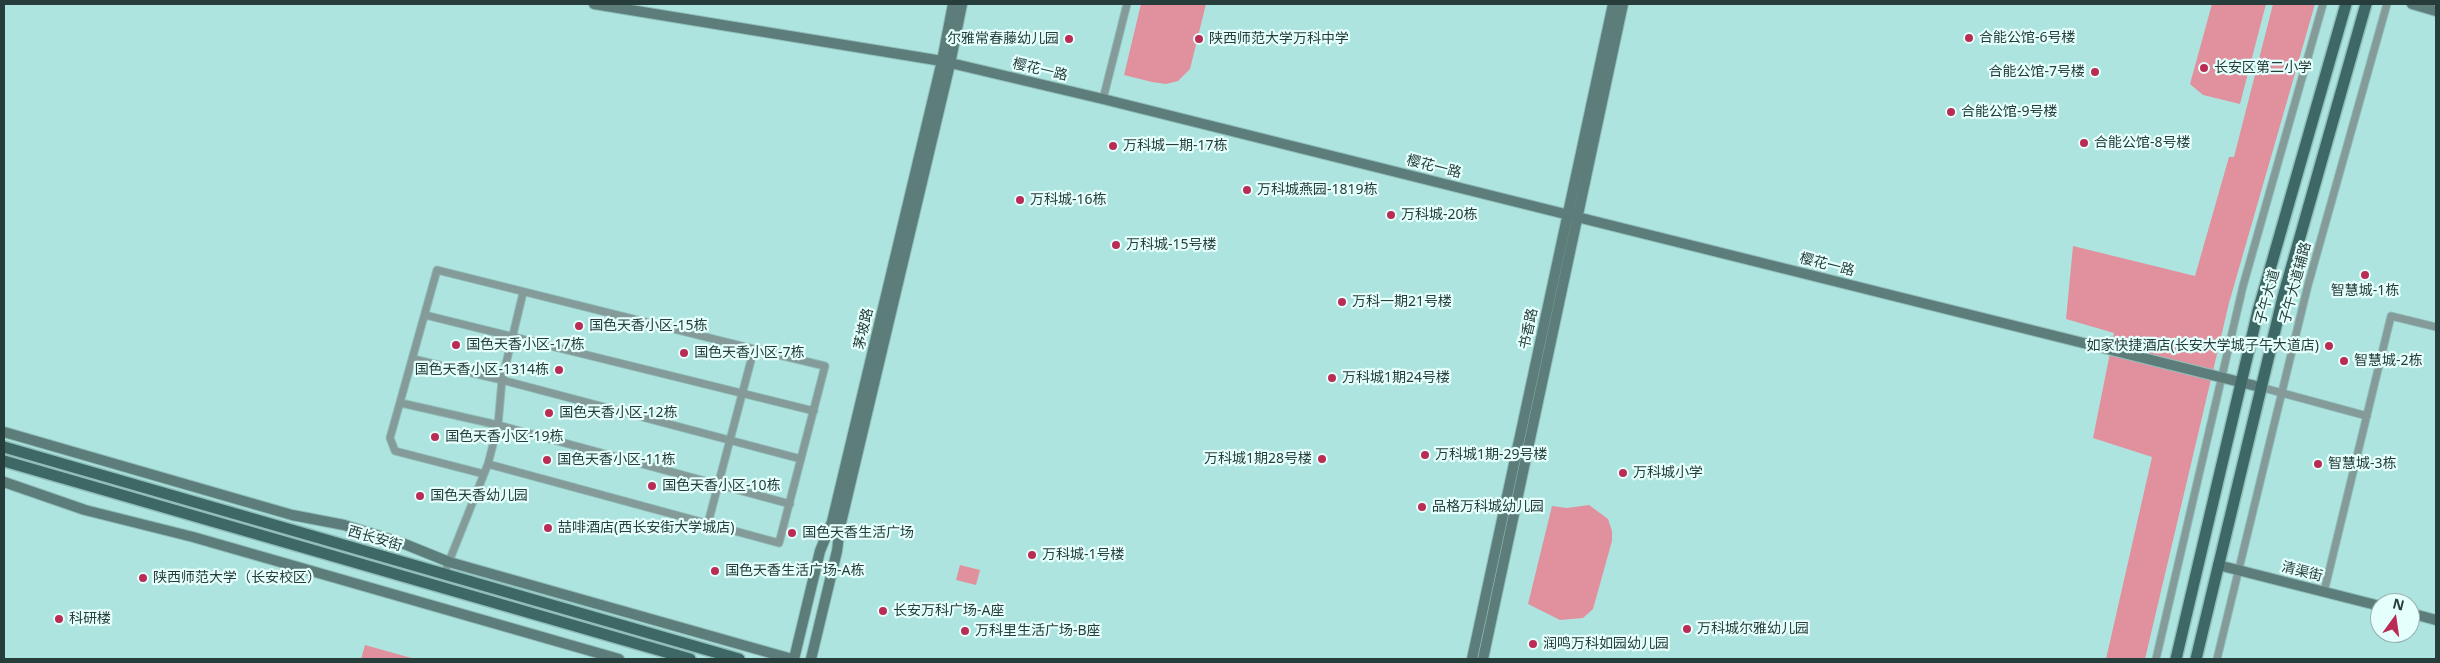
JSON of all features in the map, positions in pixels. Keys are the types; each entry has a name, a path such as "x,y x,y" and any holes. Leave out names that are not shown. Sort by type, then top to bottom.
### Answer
{"main road":[{"name":"子午大道","path":"2176,659 2258,310 2346,4"},
{"name":"子午大道","path":"2196,659 2283,297 2366,4"},
{"name":"西长安街","path":"4,447 739,659"},
{"name":"西长安街","path":"4,461 690,659"}],"street":[{"name":"樱花一路","path":"594,4 946,63 1103,99 2260,387"},
{"name":"茅坡路","path":"811,659 946,63 953,4"},
{"name":"茅坡路","path":"794,659 820,551 834,512 962,4"},
{"path":"1103,99 1127,4"},
{"name":"书香路","path":"1483,659 1573,216 1613,4"},
{"name":"书香路","path":"1472,659 1623,4"},
{"path":"2156,659 2243,286 2323,4"},
{"name":"子午大道辅路","path":"2217,659 2280,393 2310,277 2387,4"},
{"path":"2412,4 2436,11"},
{"path":"484,474 395,451 390,438 437,270 523,293 825,366 779,543 488,464"},
{"path":"444,574 488,464 498,425 502,380 523,293"},
{"path":"425,315 814,411"},
{"path":"2324,592 2390,316 2436,328"},
{"path":"708,523 754,349"},
{"path":"413,359 502,380 801,459"},
{"path":"2260,387 2367,416"},
{"path":"401,403 498,425 790,504"},
{"path":"4,432 292,515 344,525 402,543 449,562 794,659"},
{"path":"4,482 85,510 193,538 620,659"},
{"name":"清渠街","path":"2218,565 2370,604"},
{"path":"2420,616 2436,620"},
{"path":"802,627 818,631"}],"shaded area":[{"path":"1141,4 1206,4 1190,69 1178,81 1166,84 1124,75"},
{"path":"2212,4 2266,4 2240,104 2203,95 2190,84"},
{"path":"2273,4 2315,4 2229,303 2145,659 2106,659 2152,457 2093,438 2114,333 2066,319 2073,246 2195,276 2229,157 2234,157"},
{"path":"1589,505 1608,519 1612,531 1612,541 1593,609 1583,618 1560,620 1528,604 1552,506 1567,508"},
{"path":"960,565 980,570 976,585 956,580"},
{"path":"365,645 415,659 361,659"}],"place":[{"name":"合能公馆-6号楼","path":"1969,38"},
{"name":"尔雅常春藤幼儿园","path":"1069,39"},
{"name":"陕西师范大学万科中学","path":"1199,39"},
{"name":"长安区第二小学","path":"2204,68"},
{"name":"合能公馆-7号楼","path":"2095,72"},
{"name":"合能公馆-9号楼","path":"1951,112"},
{"name":"合能公馆-8号楼","path":"2084,143"},
{"name":"万科城一期-17栋","path":"1113,146"},
{"name":"万科城燕园-1819栋","path":"1247,190"},
{"name":"万科城-16栋","path":"1020,200"},
{"name":"万科城-20栋","path":"1391,215"},
{"name":"万科城-15号楼","path":"1116,245"},
{"name":"智慧城-1栋","path":"2365,275"},
{"name":"万科一期21号楼","path":"1342,302"},
{"name":"国色天香小区-15栋","path":"579,326"},
{"name":"国色天香小区-17栋","path":"456,345"},
{"name":"如家快捷酒店(长安大学城子午大道店)","path":"2329,346"},
{"name":"国色天香小区-7栋","path":"684,353"},
{"name":"智慧城-2栋","path":"2344,361"},
{"name":"国色天香小区-1314栋","path":"559,370"},
{"name":"万科城1期24号楼","path":"1332,378"},
{"name":"国色天香小区-12栋","path":"549,413"},
{"name":"国色天香小区-19栋","path":"435,437"},
{"name":"万科城1期-29号楼","path":"1425,455"},
{"name":"万科城1期28号楼","path":"1322,459"},
{"name":"国色天香小区-11栋","path":"547,460"},
{"name":"智慧城-3栋","path":"2318,464"},
{"name":"万科城小学","path":"1623,473"},
{"name":"国色天香小区-10栋","path":"652,486"},
{"name":"国色天香幼儿园","path":"420,496"},
{"name":"品格万科城幼儿园","path":"1422,507"},
{"name":"喆啡酒店(西长安街大学城店)","path":"548,528"},
{"name":"国色天香生活广场","path":"792,533"},
{"name":"万科城-1号楼","path":"1032,555"},
{"name":"国色天香生活广场-A栋","path":"715,571"},
{"name":"陕西师范大学（长安校区）","path":"143,578"},
{"name":"长安万科广场-A座","path":"883,611"},
{"name":"科研楼","path":"59,619"},
{"name":"万科城尔雅幼儿园","path":"1687,629"},
{"name":"万科里生活广场-B座","path":"965,631"},
{"name":"润鸣万科如园幼儿园","path":"1533,644"}]}
